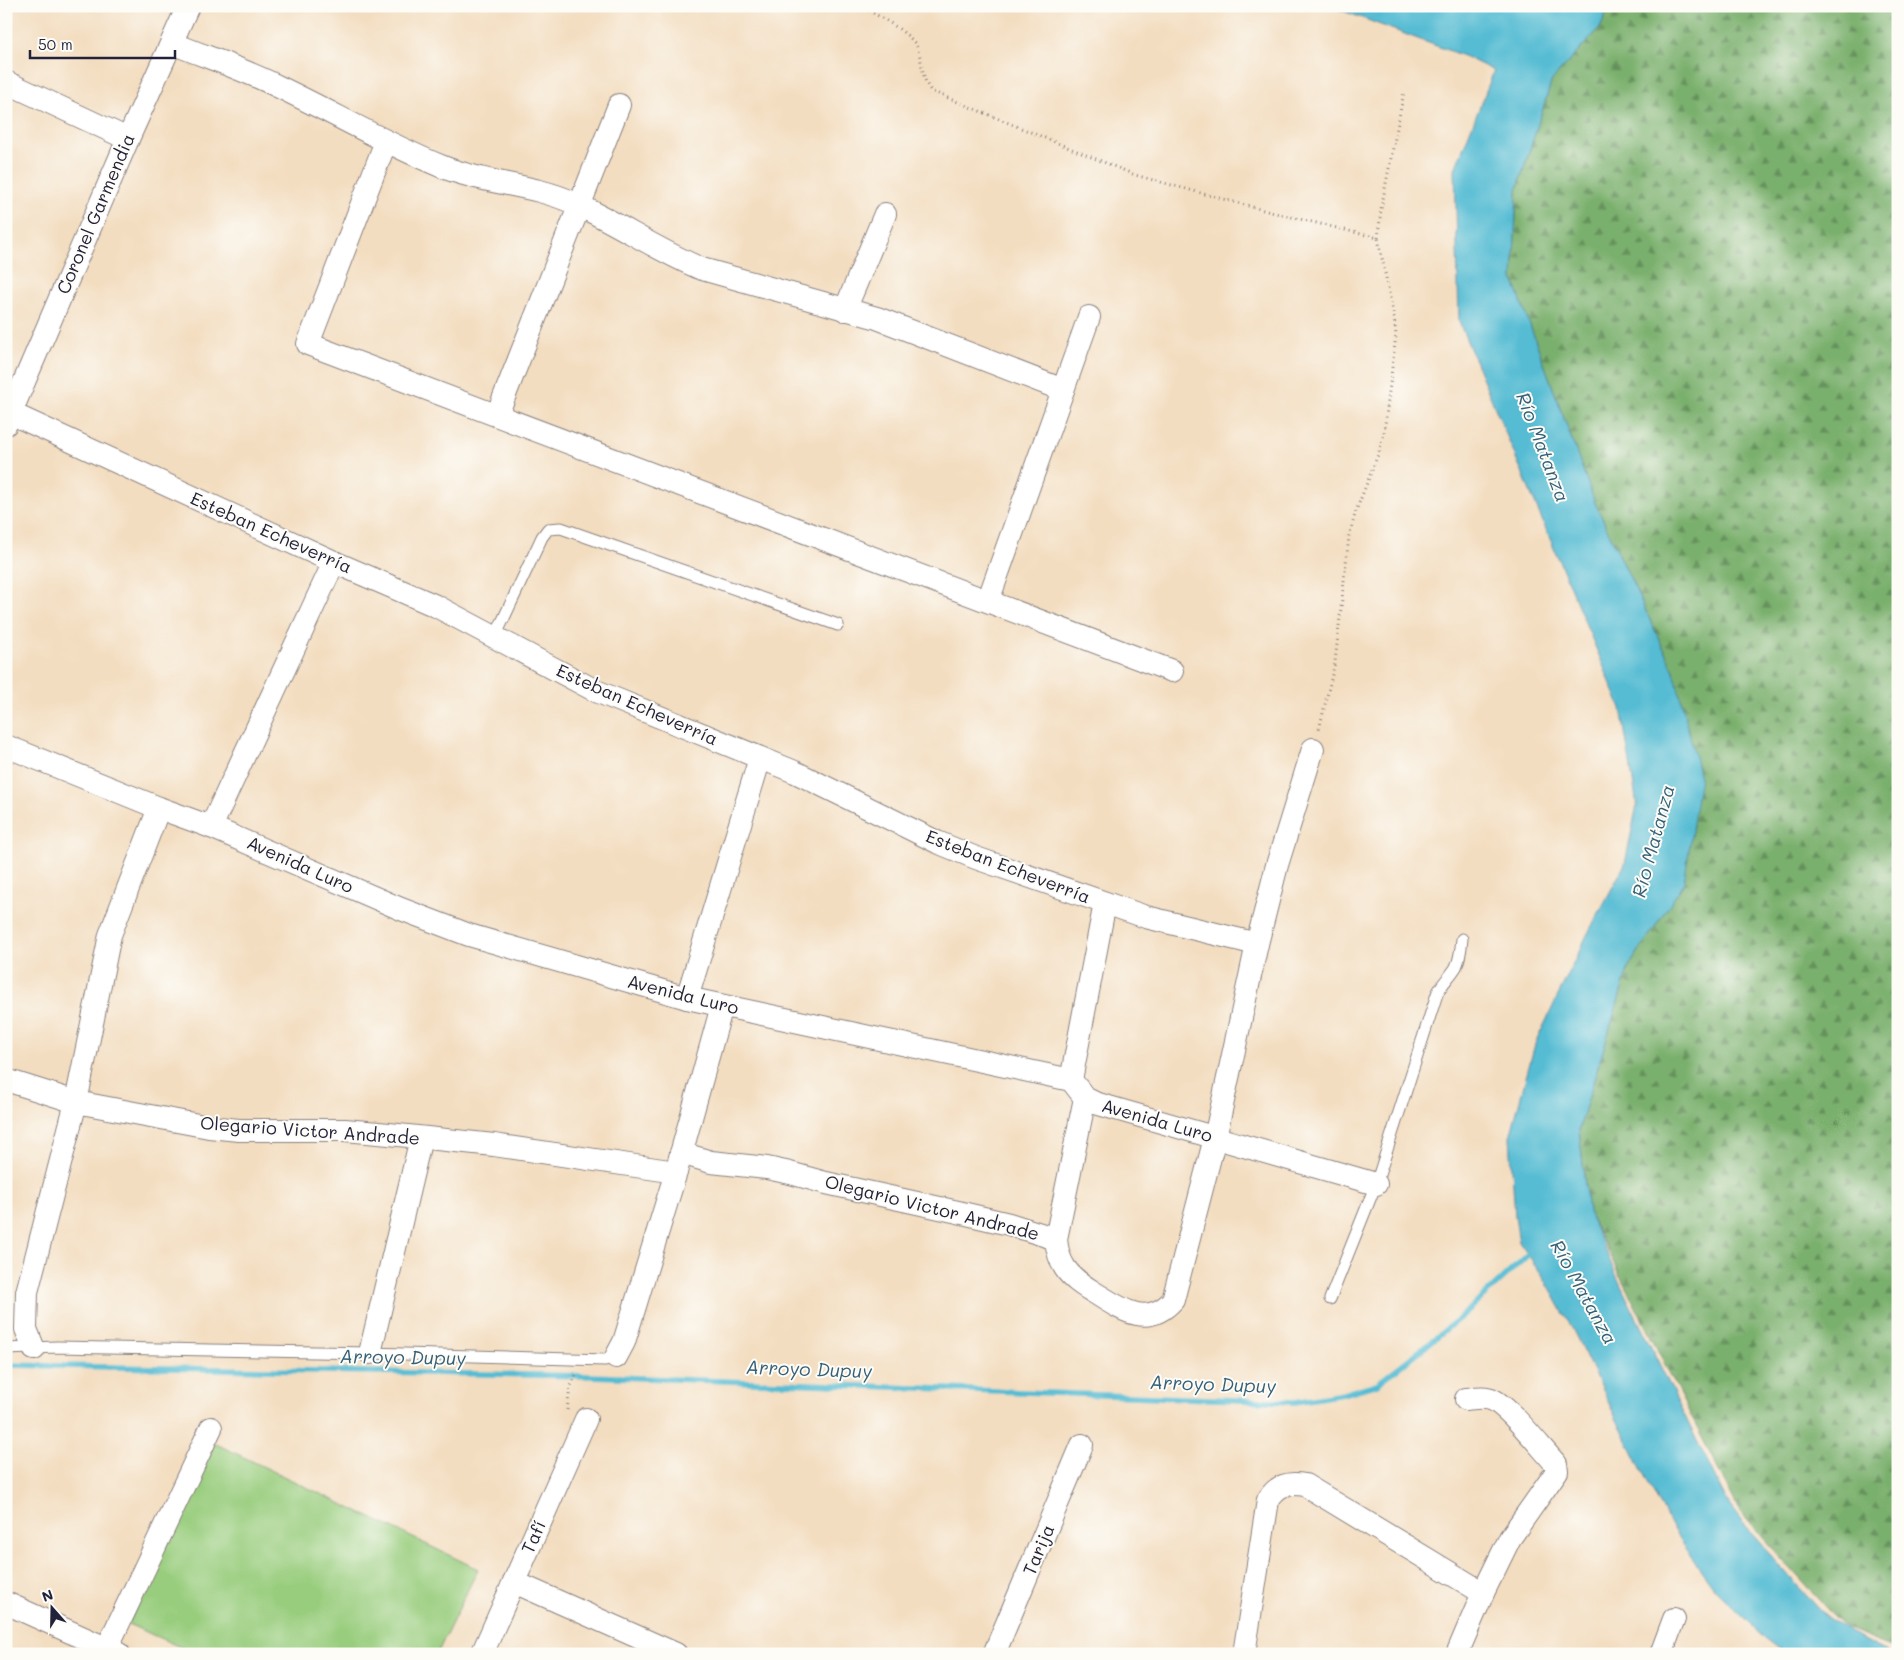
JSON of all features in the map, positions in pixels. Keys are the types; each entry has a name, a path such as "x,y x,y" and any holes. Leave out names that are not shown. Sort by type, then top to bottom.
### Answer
{"street":[{"name":"Coronel Garmendia","path":"8,416 188,6"},
{"path":"172,43 275,85 446,169 551,194 641,237 684,262 702,269 877,318 1064,390"},
{"path":"6,82 128,139"},
{"path":"496,415 619,105"},
{"path":"386,141 308,344 1172,671"},
{"path":"845,310 885,214"},
{"path":"988,601 1089,317"},
{"name":"Esteban Echeverría","path":"8,416 334,562 405,591 596,691 795,772 952,848 1146,917 1257,944"},
{"path":"211,827 334,562"},
{"name":"Avenida Luro","path":"6,746 211,827 434,923 469,935 687,998 1071,1080 1085,1098 1095,1103 1376,1184"},
{"path":"1216,1138 1257,944 1277,865 1313,749"},
{"path":"687,998 760,758"},
{"path":"34,1348 26,1329 27,1292 76,1102 110,935 159,808"},
{"path":"1071,1080 1105,904"},
{"path":"616,1357 624,1342 679,1162 722,1006"},
{"name":"Olegario Victor Andrade","path":"6,1080 76,1102 209,1127 239,1130 345,1130 494,1146 679,1162 739,1164 782,1171 826,1183 1009,1224 1056,1239 1058,1255 1066,1270 1078,1282 1126,1312 1139,1315 1158,1313 1166,1309 1173,1300 1216,1138"},
{"path":"1056,1239 1085,1098"},
{"path":"370,1353 421,1138"},
{"path":"1457,1654 1483,1593 1510,1538 1557,1471 1556,1464 1504,1408 1493,1400 1481,1397 1466,1399"},
{"name":"Tafí","path":"482,1654 586,1419"},
{"path":"6,1603 113,1651 211,1428"},
{"name":"Tarija","path":"994,1654 1082,1445"},
{"path":"1244,1654 1268,1500 1274,1491 1284,1484 1295,1483 1305,1485 1483,1593"},
{"path":"514,1582 676,1654"},
{"path":"1661,1654 1674,1619"}],"lane":[{"path":"495,637 542,536 548,529 561,528 838,626"},
{"path":"1330,1299 1376,1184 1438,994 1442,984 1456,966 1462,939"},
{"path":"6,1349 370,1353 605,1360 616,1357"}],"path":[{"path":"860,6 903,32 916,46 925,83 932,91 1135,175 1267,211 1378,238"},
{"path":"1313,749 1336,662 1349,536 1379,452 1384,432 1396,334 1378,238 1381,209 1404,92"},
{"path":"570,1388 580,1367"}],"green space":[{"path":"1610,6 1898,6 1898,1650 1845,1629 1739,1511 1588,1212 1579,1129 1629,966 1684,883 1674,671 1595,503 1513,279 1517,190 1552,80 1600,28"},
{"path":"214,1443 478,1569 437,1654 196,1654 128,1624"}],"water":[{"name":"Río Matanza","path":"1330,6 1610,6 1600,28 1552,80 1517,190 1513,279 1595,503 1674,671 1700,777 1684,883 1629,966 1579,1129 1588,1212 1622,1288 1727,1502 1745,1526 1819,1610 1850,1634 1892,1654 1786,1654 1765,1638 1717,1592 1679,1540 1641,1469 1573,1330 1543,1276 1519,1242 1515,1217 1510,1137 1535,1044 1587,935 1625,864 1637,805 1621,708 1459,322 1455,169 1494,71 1466,57"}],"waterway":[{"name":"Arroyo Dupuy","path":"6,1365 590,1376 1295,1402 1343,1394 1377,1384 1469,1310 1532,1251"}]}
